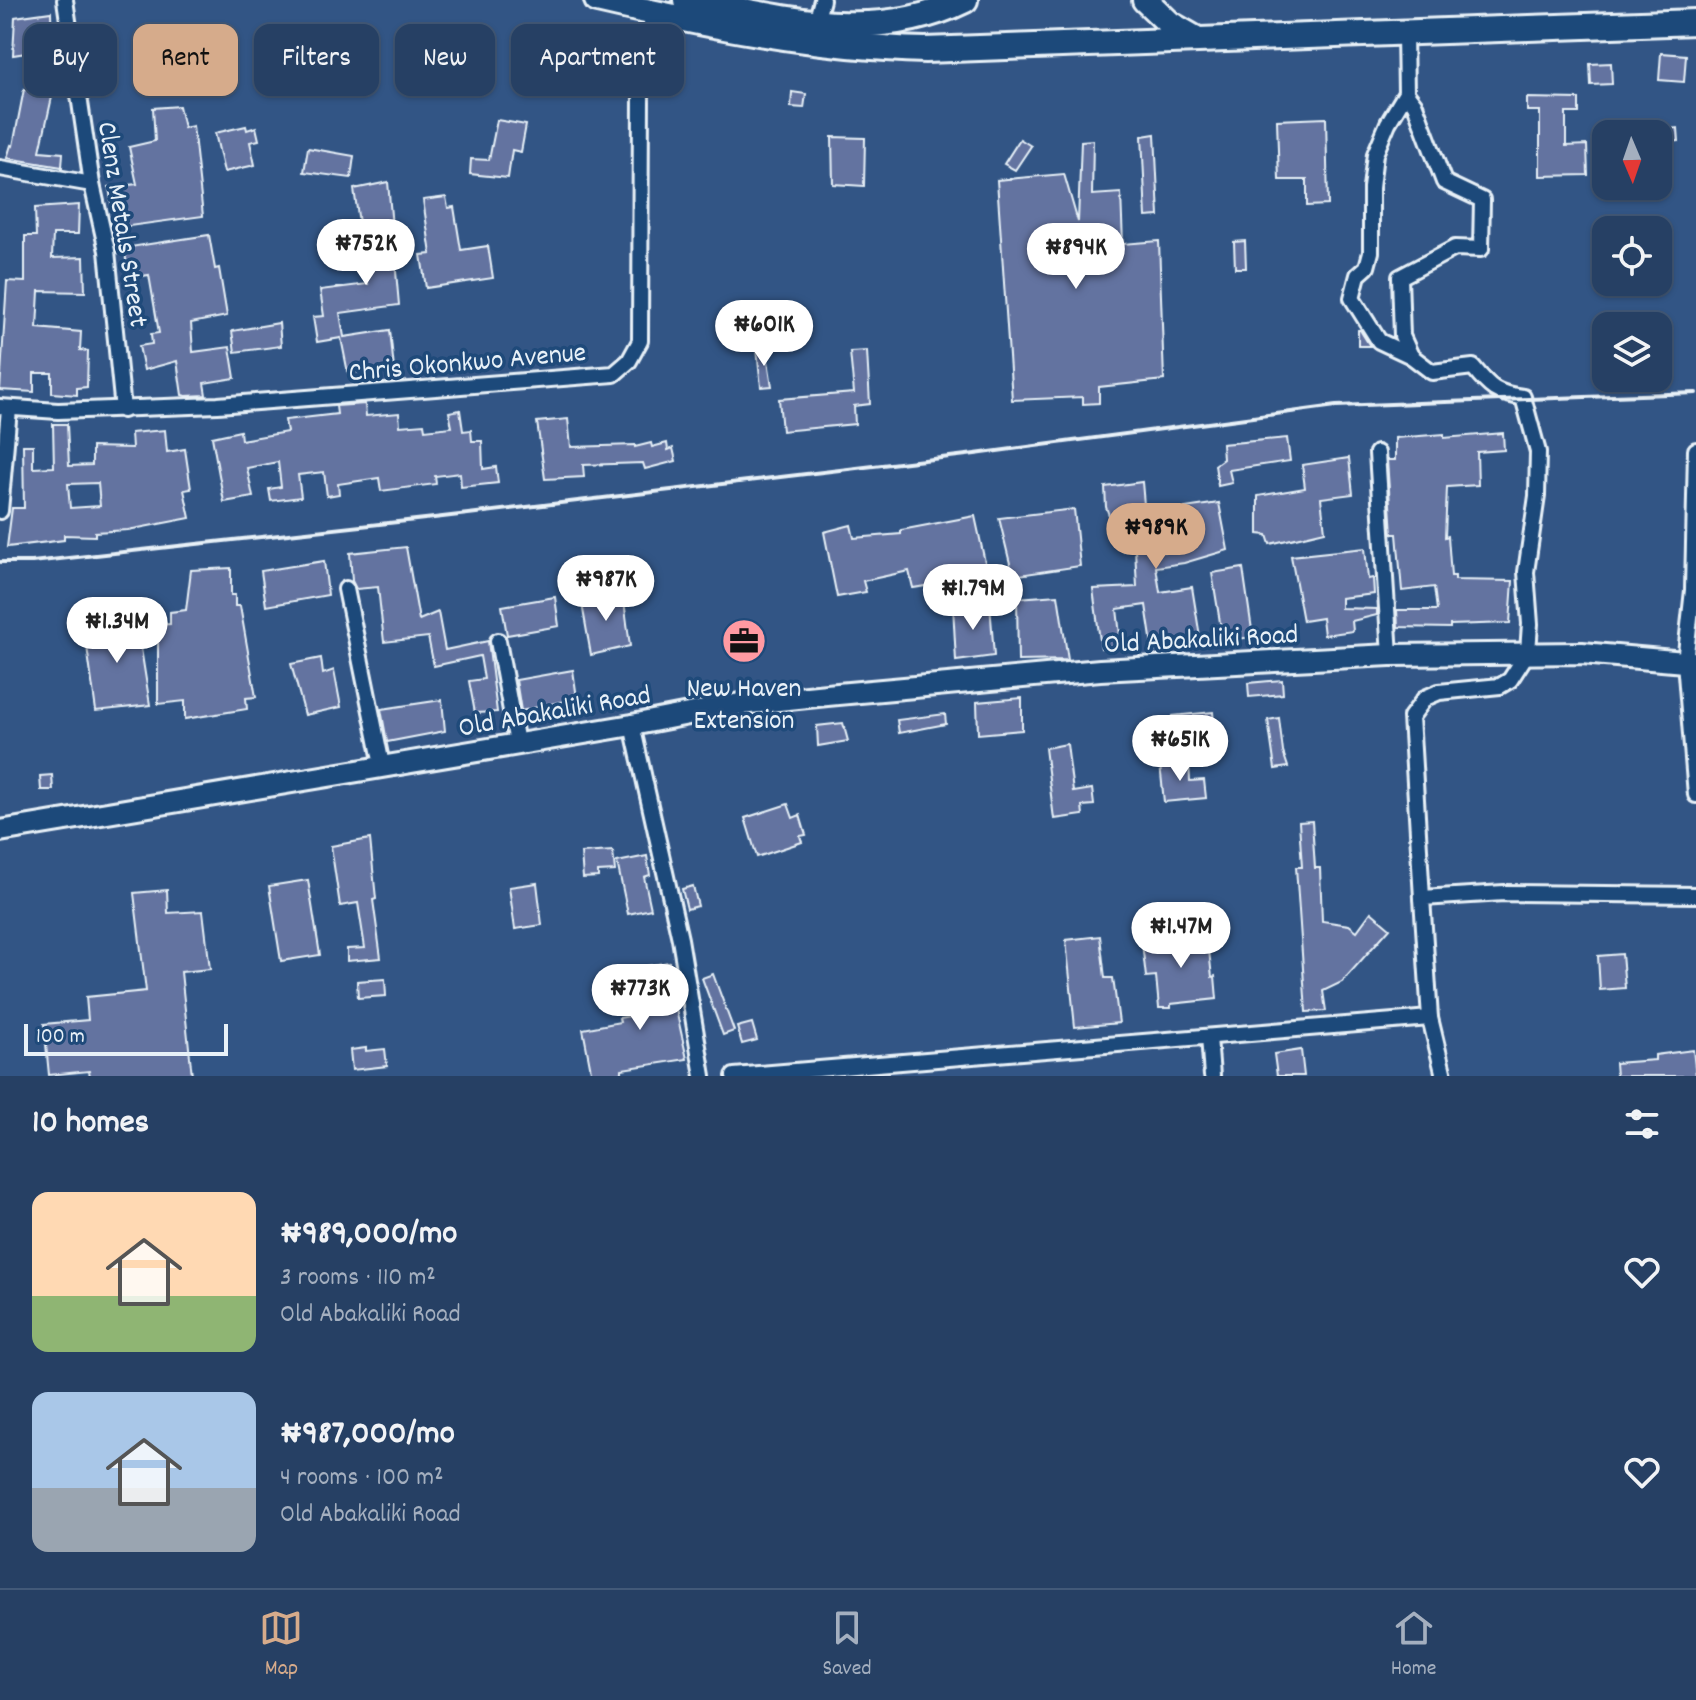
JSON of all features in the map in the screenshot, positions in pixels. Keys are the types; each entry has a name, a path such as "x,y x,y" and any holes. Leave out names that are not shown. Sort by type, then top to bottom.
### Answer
{"highway":[{"path":"597,0 653,13 864,48 925,50 1696,22"},
{"path":"686,0 819,11 855,26 876,25 911,9 936,12 965,0"},
{"path":"1145,0 1170,24 1196,39"}],"main road":[{"name":"Old Abakaliki Road","path":"0,831 632,725 740,704 1100,670 1390,655 1582,653 1691,662"}],"street":[{"name":"Clenz Metals Street","path":"65,0 92,184 107,251 123,410"},
{"name":"Chris Okonkwo Avenue","path":"4,408 123,410 614,374 629,361 640,341 641,93 653,13"},
{"path":"1405,34 1406,93 1388,123 1375,154 1371,188 1371,252 1367,267 1358,275 1352,298 1379,341 1411,356 1432,372 1473,367 1489,387 1507,395 1523,397 1538,452 1537,496 1526,572 1530,624 1528,652 1510,680 1500,686 1439,692 1425,698 1411,717 1430,1018 1444,1076"},
{"path":"1406,93 1415,105 1444,182 1482,200 1481,249 1455,248 1400,277 1402,336 1411,356"},
{"path":"0,168 92,184"},
{"path":"0,511 4,408"},
{"path":"1696,450 1691,662 1696,795"},
{"path":"1377,453 1390,655"},
{"path":"346,589 382,765"},
{"path":"498,641 517,743"},
{"path":"632,725 680,939 703,1076"},
{"path":"1422,898 1504,893 1696,895"},
{"path":"734,1076 1430,1018"},
{"path":"1209,1037 1212,1076"}],"building":[{"path":"51,12 51,24 24,24 24,53 13,55 15,17"},
{"path":"1661,53 1686,55 1684,82 1659,80"},
{"path":"1611,63 1612,84 1591,85 1590,64"},
{"path":"24,89 24,96 52,97 40,151 63,153 62,167 7,158 13,146"},
{"path":"792,92 806,94 804,108 791,107"},
{"path":"1527,98 1579,99 1579,113 1566,113 1566,146 1587,145 1588,175 1540,176 1540,111 1527,111"},
{"path":"179,106 184,128 193,126 203,216 115,228 109,187 137,184 129,147 155,141 153,108"},
{"path":"1326,118 1328,205 1307,206 1307,180 1279,180 1277,120"},
{"path":"497,120 526,125 521,152 512,150 508,178 470,174 471,159 489,160"},
{"path":"246,126 247,130 256,127 259,140 250,142 255,165 224,172 215,133"},
{"path":"1678,128 1679,141 1672,142 1672,129"},
{"path":"1155,134 1159,216 1146,217 1142,136"},
{"path":"832,137 865,138 864,186 833,184"},
{"path":"1020,139 1031,146 1015,170 1004,164"},
{"path":"1093,140 1092,195 1121,193 1123,244 1159,241 1164,380 1099,387 1099,403 1083,404 1083,397 1012,400 997,180 1064,174 1078,222 1081,141"},
{"path":"308,148 354,156 351,178 304,172"},
{"path":"388,182 399,305 340,313 344,337 390,330 394,369 348,373 341,338 317,342 313,317 324,316 320,290 368,284 354,189"},
{"path":"446,197 448,208 454,207 461,250 488,246 493,278 426,288 421,255 431,254 423,200"},
{"path":"79,205 78,234 53,234 52,258 84,257 85,292 39,291 37,328 81,332 80,350 88,351 87,387 77,388 77,395 52,393 52,373 34,373 34,392 0,390 7,281 25,282 25,236 36,236 35,208"},
{"path":"209,235 215,269 219,268 227,316 191,323 193,352 230,347 235,378 204,383 206,395 186,396 182,395 177,361 144,370 139,346 152,344 151,334 159,333 149,275 129,278 125,253 131,252 130,247"},
{"path":"1245,241 1246,268 1235,268 1234,242"},
{"path":"279,323 281,346 235,352 232,331"},
{"path":"1360,330 1370,346 1358,346"},
{"path":"766,348 772,386 761,387 757,349"},
{"path":"867,351 870,404 854,406 855,424 782,431 779,399 854,393 850,352"},
{"path":"365,404 366,416 399,413 400,426 424,424 425,430 452,427 449,412 460,410 463,431 471,430 472,441 482,441 483,469 496,467 498,483 461,487 460,473 435,476 436,484 381,491 379,478 338,484 339,494 327,496 324,472 298,475 301,497 271,501 269,489 281,487 278,462 247,468 253,497 224,502 212,437 240,431 241,440 287,432 285,420 337,414 336,406"},
{"path":"568,419 571,447 635,447 651,443 652,447 667,443 668,450 673,448 676,461 645,469 643,463 583,465 584,477 545,479 537,422"},
{"path":"53,424 67,424 69,466 92,465 92,447 132,448 131,433 165,430 167,452 185,449 191,489 184,490 190,518 128,530 95,532 95,536 64,535 64,540 7,547 12,508 24,508 23,445 33,445 33,468 54,467","holes":["98,483 100,506 70,508 68,484"]},
{"path":"1503,433 1504,450 1477,452 1478,485 1447,487 1445,537 1448,536 1451,576 1455,576 1455,580 1513,581 1510,623 1450,625 1450,628 1398,627 1397,610 1437,610 1434,587 1402,591 1397,534 1392,534 1387,460 1395,460 1395,438"},
{"path":"1287,438 1290,461 1229,470 1232,483 1218,486 1215,465 1223,459 1222,444"},
{"path":"1349,458 1353,494 1321,498 1325,531 1270,544 1267,535 1258,534 1258,496 1305,488 1302,465"},
{"path":"1142,482 1148,550 1155,548 1155,553 1190,549 1185,508 1219,503 1228,550 1184,563 1156,567 1160,592 1192,587 1201,643 1153,651 1146,605 1117,609 1121,644 1101,648 1093,589 1137,587 1135,549 1122,551 1106,507 1105,487"},
{"path":"1074,509 1080,566 1013,576 999,518"},
{"path":"975,516 988,576 913,588 909,571 863,581 866,592 837,597 824,532 851,525 854,538 901,534 901,530"},
{"path":"406,547 419,620 438,612 445,650 488,641 497,712 475,713 469,681 484,679 480,656 434,666 428,637 384,642 378,587 356,589 352,581 350,553"},
{"path":"1365,548 1368,579 1373,578 1374,594 1341,598 1341,608 1377,609 1377,615 1352,621 1353,631 1324,635 1322,618 1303,621 1291,556"},
{"path":"324,561 328,595 266,606 261,571"},
{"path":"231,568 231,595 235,595 235,606 240,606 256,697 246,698 247,709 185,719 185,701 158,704 158,625 170,624 170,612 186,610 191,570"},
{"path":"1243,568 1253,637 1223,641 1212,573"},
{"path":"623,593 630,646 591,655 581,598"},
{"path":"1058,595 1068,660 1018,661 1017,598"},
{"path":"555,597 559,626 507,635 502,606"},
{"path":"990,604 994,656 956,661 953,606"},
{"path":"136,617 150,705 96,711 84,625"},
{"path":"321,658 323,674 334,670 341,707 305,715 291,664"},
{"path":"573,670 577,698 521,711 516,680"},
{"path":"1282,680 1283,694 1249,697 1248,683"},
{"path":"1022,698 1022,730 978,734 977,702"},
{"path":"442,700 445,731 387,742 381,709"},
{"path":"1213,712 1215,735 1194,737 1193,727 1175,728 1173,716"},
{"path":"945,714 946,724 899,733 897,720"},
{"path":"1279,718 1288,767 1275,769 1268,720"},
{"path":"843,723 848,741 818,746 817,726"},
{"path":"1067,744 1073,792 1092,789 1094,805 1082,806 1083,815 1054,819 1045,748"},
{"path":"1189,762 1190,781 1204,780 1206,798 1164,802 1160,764"},
{"path":"52,775 53,790 41,790 40,776"},
{"path":"788,804 793,818 800,815 806,835 800,836 802,842 757,857 745,818"},
{"path":"1312,821 1315,868 1320,868 1322,921 1349,925 1357,931 1371,912 1390,928 1342,982 1323,991 1326,1011 1306,1012 1296,867 1302,867 1299,822"},
{"path":"370,839 376,899 373,900 381,958 347,961 347,949 365,948 358,903 340,906 331,846"},
{"path":"613,851 615,871 598,872 598,877 583,878 581,853"},
{"path":"647,856 650,875 644,877 651,909 628,914 617,862"},
{"path":"308,880 320,955 281,961 269,886"},
{"path":"537,883 542,925 515,929 509,887"},
{"path":"693,886 698,906 687,909 682,889"},
{"path":"167,890 168,913 203,911 210,969 181,972 192,1076 90,1076 89,1071 49,1075 44,1024 88,1020 86,997 146,991 134,893"},
{"path":"1207,933 1217,999 1159,1008 1156,976 1146,977 1142,943"},
{"path":"1100,936 1105,978 1113,978 1119,1023 1075,1027 1066,940"},
{"path":"1622,954 1625,988 1600,990 1598,956"},
{"path":"669,962 687,1059 622,1069 622,1073 609,1076 592,1076 583,1029 652,1012 646,966"},
{"path":"713,974 734,1031 723,1035 702,978"},
{"path":"385,979 386,996 358,998 357,981"},
{"path":"752,1023 757,1040 742,1044 737,1027"},
{"path":"366,1048 366,1051 385,1049 387,1066 352,1070 350,1050"},
{"path":"1301,1050 1304,1076 1277,1076 1274,1054"},
{"path":"1693,1050 1696,1076 1616,1076 1615,1063 1655,1060 1655,1055"}],"railway":[{"path":"0,562 32,562 434,518 975,454 1336,406 1696,393"}],"place":[{"name":"New Haven Extension","path":"744,641"}]}
